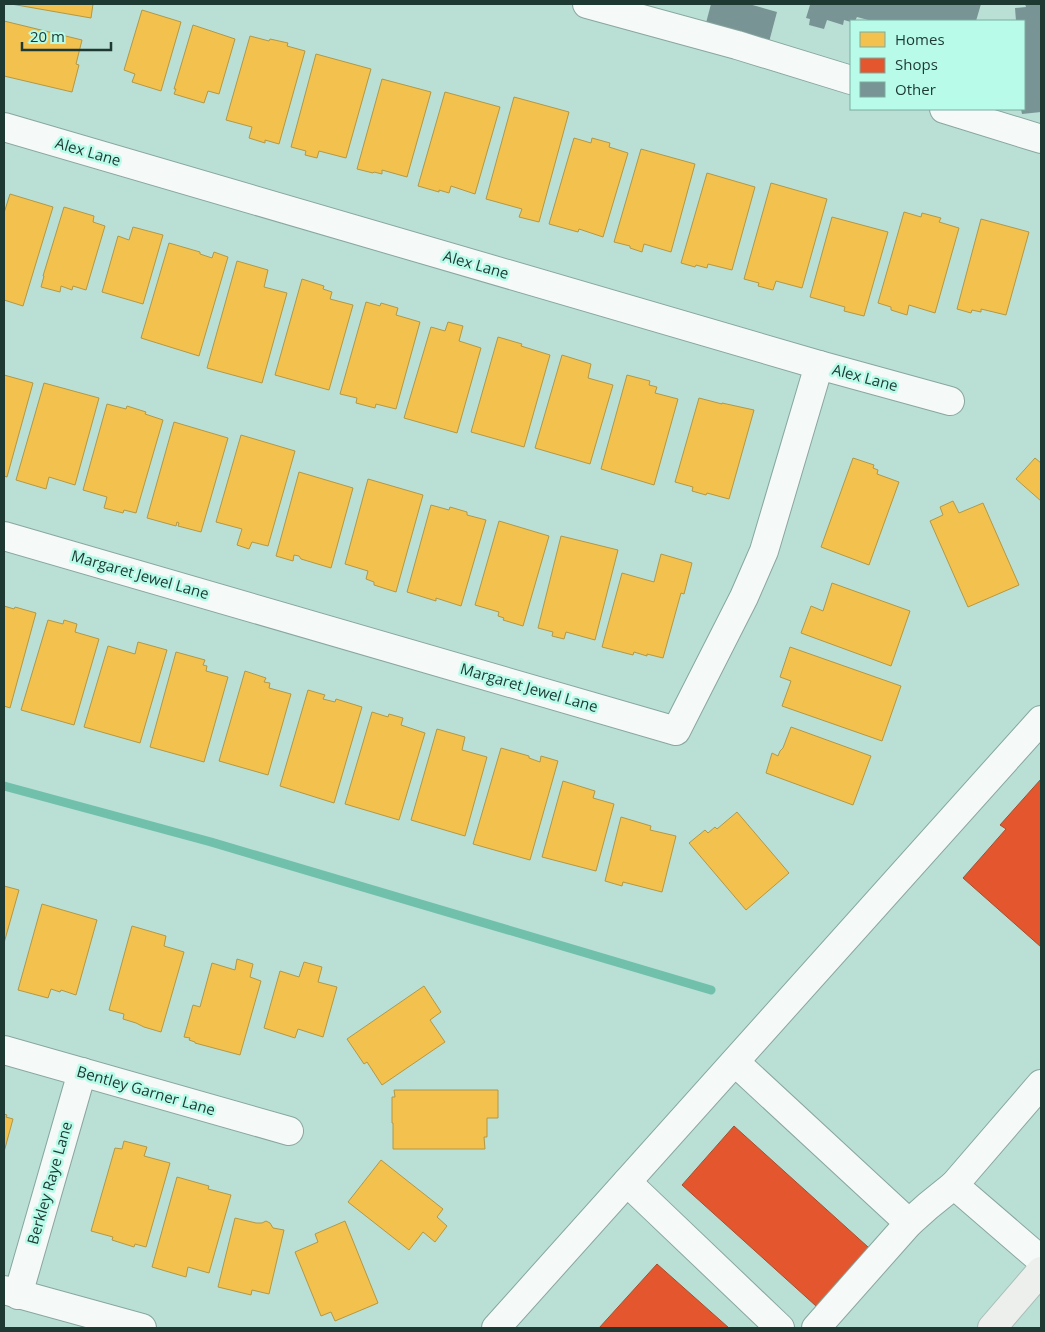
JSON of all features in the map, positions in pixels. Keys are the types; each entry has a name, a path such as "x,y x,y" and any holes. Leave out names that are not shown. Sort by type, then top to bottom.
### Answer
{"main road":[{"path":"992,1328 1041,1271"}],"street":[{"path":"587,4 737,45 850,80"},
{"path":"947,110 1041,139"},
{"name":"Alex Lane","path":"4,127 819,366 950,401"},
{"name":"Margaret Jewel Lane","path":"4,536 676,731 744,597 764,551 819,366"},
{"path":"496,1328 1041,720"},
{"name":"Bentley Garner Lane","path":"4,1050 289,1131"},
{"path":"735,1062 909,1223"},
{"name":"Berkley Raye Lane","path":"11,1292 82,1072"},
{"path":"816,1328 909,1223 954,1185 1041,1084"},
{"path":"627,1182 780,1328"},
{"path":"954,1185 1041,1260"},
{"path":"11,1292 142,1328"}],"building: Homes":[{"path":"11,4 93,4 91,18"},
{"path":"142,10 181,22 161,91 132,82 135,74 124,70"},
{"path":"4,21 82,40 76,64 79,65 72,92 4,76"},
{"path":"193,25 235,39 219,94 208,91 204,103 174,94"},
{"path":"250,36 288,43 287,46 305,51 279,144 265,140 265,143 249,138 252,127 226,120"},
{"path":"316,54 371,69 346,158 319,151 317,158 305,155 306,151 291,147"},
{"path":"382,79 431,92 407,177 382,170 382,174 357,169"},
{"path":"445,92 500,107 475,194 451,186 449,193 418,186"},
{"path":"514,97 569,112 539,222 519,217 522,209 486,199"},
{"path":"574,138 591,143 592,138 610,143 609,147 628,153 603,237 579,229 578,232 549,224"},
{"path":"641,149 695,164 671,252 644,244 642,252 630,248 630,246 614,242"},
{"path":"707,173 755,187 732,270 708,264 707,268 681,263"},
{"path":"771,183 827,199 802,288 776,281 773,290 758,286 759,283 744,279"},
{"path":"10,194 53,207 23,306 4,300 4,213"},
{"path":"64,207 94,216 93,222 105,226 86,290 73,286 72,290 61,286 60,292 41,287"},
{"path":"904,212 921,217 922,213 941,218 939,222 959,228 935,313 909,305 907,315 878,303"},
{"path":"832,217 888,232 864,316 844,311 845,307 810,297"},
{"path":"981,219 1029,232 1006,315 981,309 981,312 972,310 971,313 957,309"},
{"path":"133,227 163,235 143,304 102,292 118,236 129,240"},
{"path":"169,243 200,252 200,254 212,258 214,252 228,257 199,356 141,338"},
{"path":"237,261 268,270 264,287 287,293 262,383 207,368"},
{"path":"302,279 324,286 323,289 332,292 330,299 353,305 329,390 275,375"},
{"path":"366,302 380,306 381,303 398,308 396,315 420,322 396,409 376,404 375,408 356,403 357,398 340,394"},
{"path":"448,322 463,326 459,341 481,348 457,433 404,418 431,327 445,331"},
{"path":"498,337 550,355 524,447 471,432"},
{"path":"562,355 591,364 588,378 613,385 590,464 535,448"},
{"path":"4,375 33,383 7,477 4,476"},
{"path":"627,375 650,381 649,385 657,387 655,393 678,399 654,485 601,469"},
{"path":"44,383 99,398 75,485 49,477 46,489 16,480"},
{"path":"699,398 754,410 729,499 692,491 693,487 675,482"},
{"path":"107,404 126,409 127,406 163,420 136,513 124,510 123,513 104,508 107,497 83,490"},
{"path":"174,422 228,438 201,532 178,526 179,523 177,522 176,526 147,518"},
{"path":"241,435 295,451 268,546 252,542 249,549 237,545 242,529 216,522"},
{"path":"853,458 874,465 873,468 878,470 877,474 899,482 869,565 821,547"},
{"path":"1035,458 1041,463 1041,501 1016,479"},
{"path":"299,472 353,488 331,568 301,559 299,556 294,555 293,561 276,556"},
{"path":"368,479 423,495 396,592 374,585 374,582 366,579 368,571 345,564"},
{"path":"953,501 959,513 983,503 1019,585 968,607 930,521 943,515 940,507"},
{"path":"431,505 449,510 450,507 467,512 467,515 486,520 461,606 407,592"},
{"path":"499,521 549,536 523,626 503,620 504,618 498,616 499,612 475,605"},
{"path":"561,536 618,550 595,640 566,632 564,639 552,636 553,632 538,628"},
{"path":"661,554 692,563 684,594 681,593 663,658 634,652 633,655 602,647 622,573 654,582"},
{"path":"832,583 910,611 891,666 801,633 811,606 823,611"},
{"path":"4,606 36,613 10,708 4,706"},
{"path":"48,620 63,624 64,620 77,624 75,632 99,639 74,725 21,710"},
{"path":"138,642 167,650 140,743 84,727 108,646 135,654"},
{"path":"790,647 901,686 882,741 782,706 791,681 780,677"},
{"path":"176,652 205,660 203,665 207,666 206,671 228,677 204,762 150,747"},
{"path":"245,671 266,678 264,682 270,683 269,688 291,694 268,775 219,761"},
{"path":"308,690 325,695 323,699 335,702 336,699 362,707 334,803 280,786"},
{"path":"372,712 388,717 389,714 403,718 401,725 425,733 399,820 345,804"},
{"path":"791,727 871,756 853,805 766,773 772,753 778,756"},
{"path":"437,729 465,737 462,750 487,757 465,836 411,820"},
{"path":"501,748 529,756 529,758 540,762 541,756 558,761 530,860 473,844"},
{"path":"563,781 595,791 593,798 614,804 596,871 542,857"},
{"path":"737,812 789,873 746,910 689,843 705,830 708,833 715,827 717,829"},
{"path":"621,817 651,826 650,830 676,836 662,892 623,882 622,886 605,881"},
{"path":"4,886 19,890 4,943"},
{"path":"42,904 97,920 76,995 51,989 48,998 18,990"},
{"path":"132,926 166,936 164,946 184,952 161,1032 123,1019 124,1014 109,1010"},
{"path":"237,959 253,964 250,977 261,981 240,1055 195,1043 189,1040 190,1038 184,1037 193,1005 200,1007 212,963 235,970"},
{"path":"304,962 322,967 318,982 337,987 323,1037 298,1029 295,1038 264,1028 280,971 299,977"},
{"path":"424,986 441,1012 430,1020 445,1042 382,1085 367,1062 364,1064 347,1039"},
{"path":"394,1090 498,1090 498,1118 487,1118 487,1137 484,1137 485,1149 393,1149 392,1097 395,1097"},
{"path":"4,1114 7,1115 6,1117 13,1119 4,1152"},
{"path":"124,1141 147,1147 144,1156 170,1163 146,1247 135,1244 134,1247 112,1240 113,1237 91,1231 115,1148 122,1149"},
{"path":"381,1160 443,1209 437,1217 447,1226 435,1242 423,1232 409,1250 348,1202"},
{"path":"177,1177 209,1186 208,1189 231,1195 209,1273 188,1267 186,1277 152,1267"},
{"path":"235,1218 256,1223 266,1221 273,1228 284,1230 269,1294 252,1290 251,1295 218,1287"},
{"path":"345,1221 378,1303 335,1321 331,1312 321,1316 295,1252 318,1242 315,1234"}],"building: Shops":[{"path":"1041,779 1041,947 963,878 1006,829 1000,825"},
{"path":"734,1126 868,1247 816,1306 682,1185"},
{"path":"657,1264 729,1328 599,1328"}],"building: Other":[{"path":"711,4 749,4 777,12 769,42 706,23"},
{"path":"806,4 981,4 976,20 868,20 857,17 856,20 850,20 850,22 844,20 843,25 827,20 824,29 809,25 810,19 806,18 810,5"},
{"path":"1025,4 1041,4 1041,112 1022,114 1021,110 1025,110 1025,20 1016,20 1015,8 1026,7"}],"waterway":[{"path":"4,786 211,842 711,990"}]}
